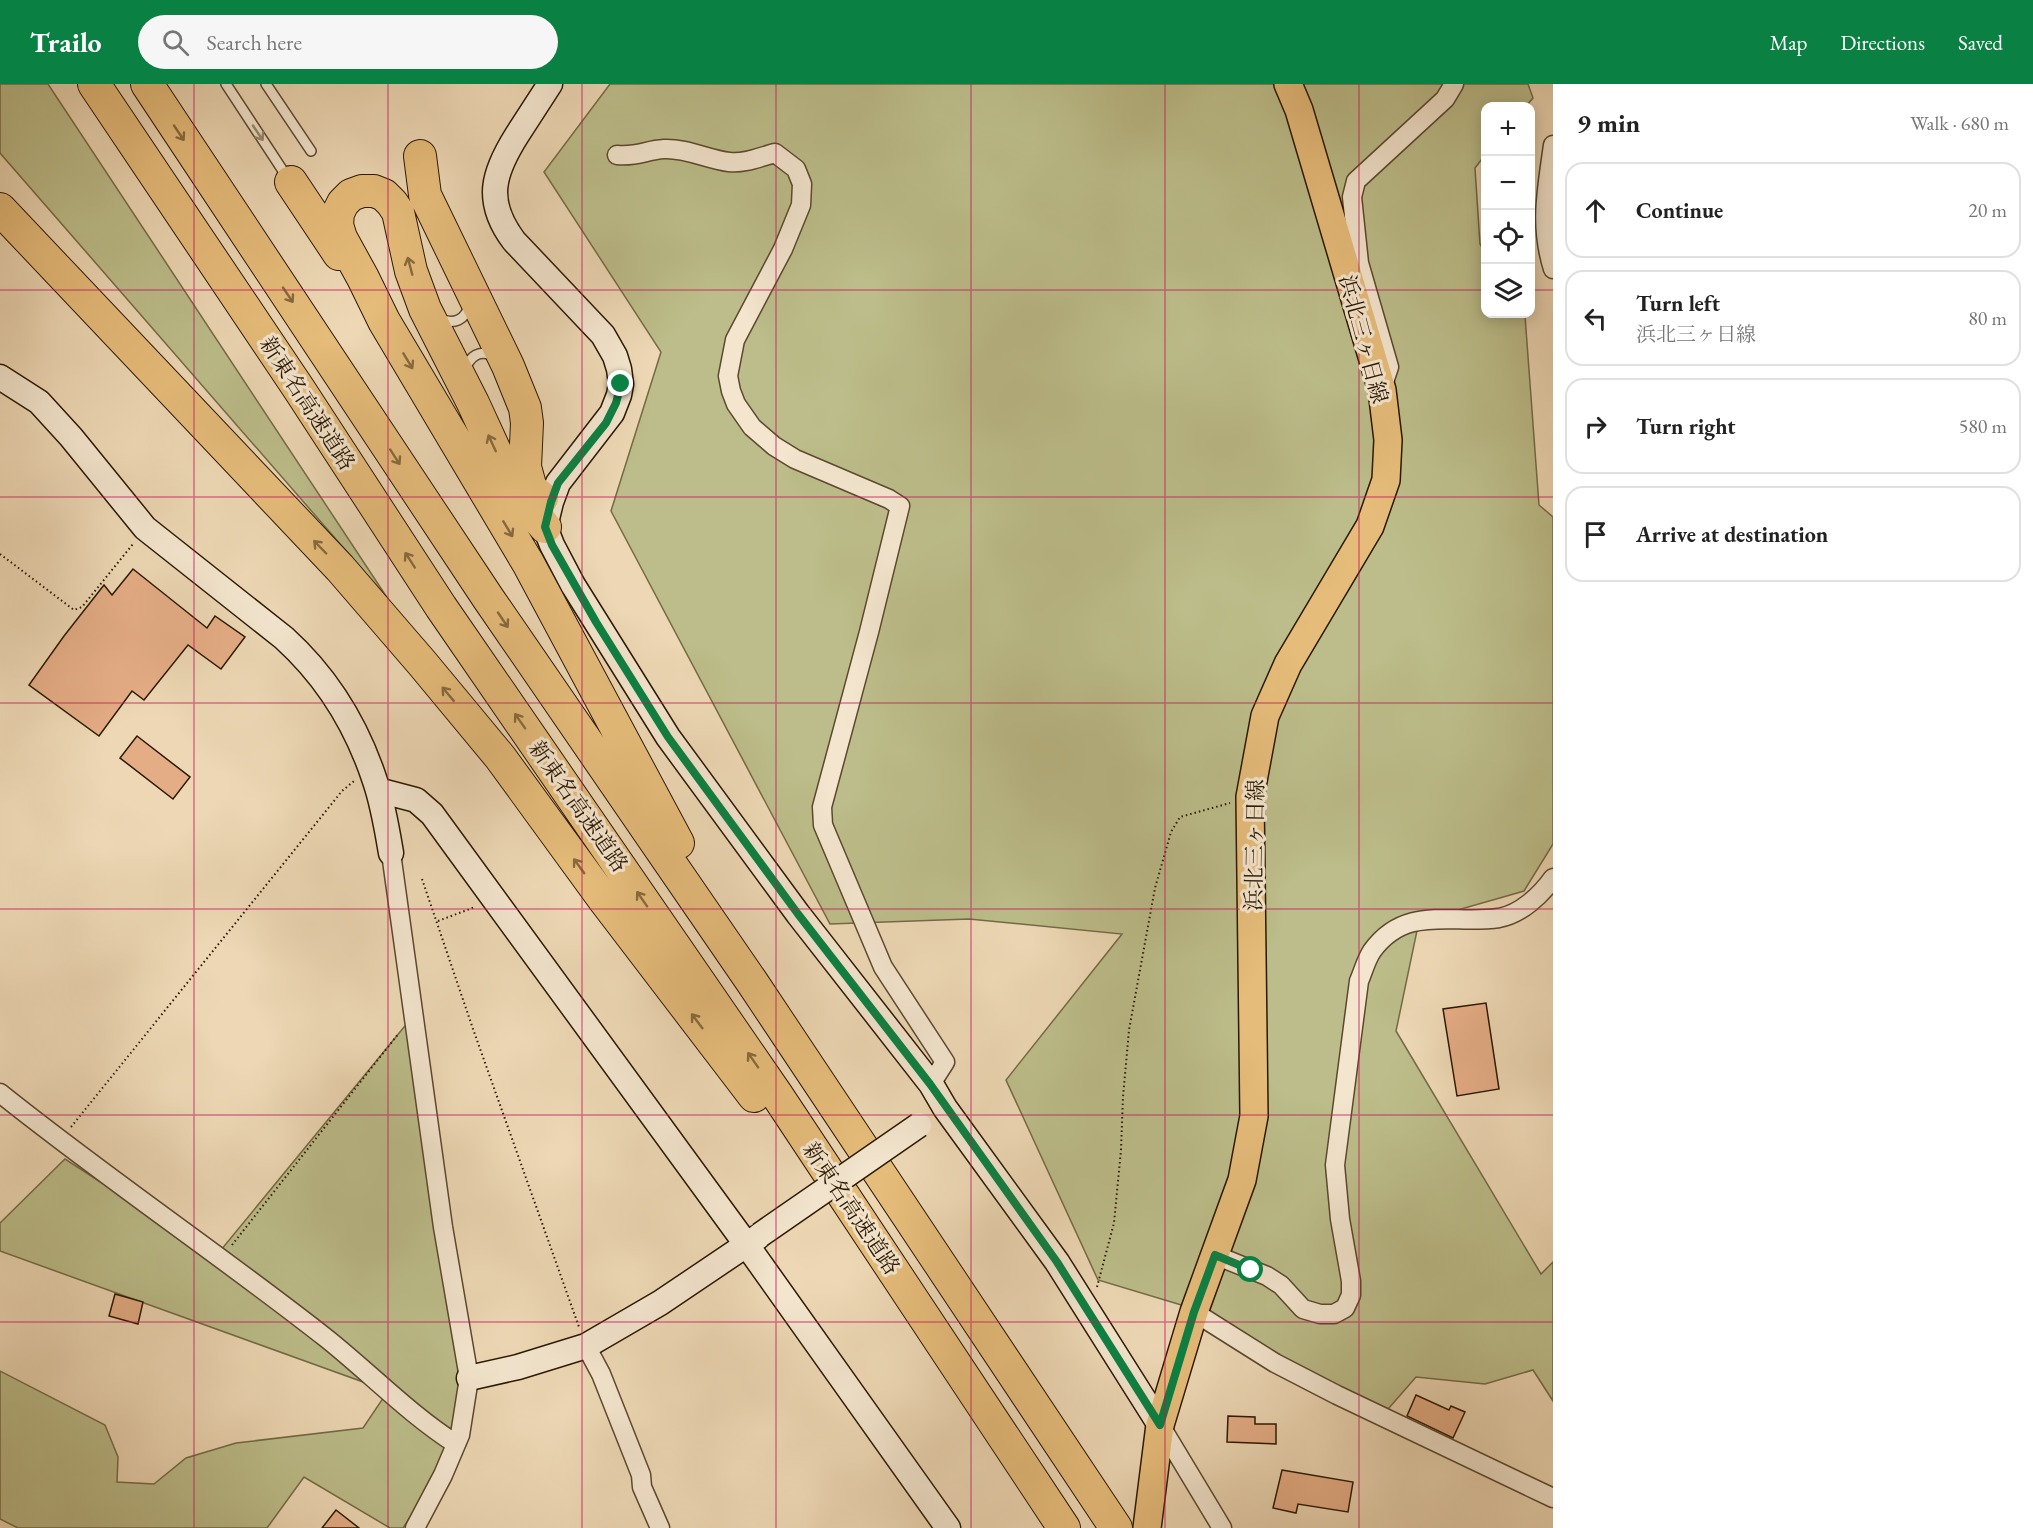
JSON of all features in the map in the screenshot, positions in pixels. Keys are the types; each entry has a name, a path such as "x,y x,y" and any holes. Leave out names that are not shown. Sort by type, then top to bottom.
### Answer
{"highway":[{"name":"新東名高速道路","path":"94,84 299,389 441,607 777,1095 1064,1528"},
{"name":"新東名高速道路","path":"147,84 488,598 752,982 1116,1528"},
{"path":"420,156 425,195 508,366 525,408 527,479 548,515"},
{"path":"291,182 384,321 528,563 752,982"},
{"path":"384,321 340,238 337,225 338,213 343,203 351,195 362,191 374,191 384,195 398,212 411,271 425,309 463,382 507,477 519,496 548,515"},
{"path":"0,209 340,568 500,757 605,901 760,1104 1064,1528"}],"main road":[{"name":"浜北三ヶ日線","path":"1147,1528 1160,1425 1194,1312 1242,1180 1254,1116 1250,797 1265,716 1288,664 1370,526 1386,480 1388,440 1382,390 1299,110 1288,84"}],"street":[{"path":"550,84 501,162 495,180 495,198 503,226 514,241 603,335 615,356 621,384 612,413 558,483 548,515 573,585 668,737 798,914 930,1084 1050,1252 1160,1425 1222,1528"},
{"path":"1382,390 1389,367 1359,263 1352,197 1356,181 1445,99 1454,84"},
{"path":"1553,146 1544,214 1546,240 1553,269"},
{"path":"617,155 631,157 663,149 683,150 740,163 775,153 796,168 802,184 801,206 783,249 735,340 728,376 736,404 752,427 774,446 795,459 889,499 900,506 822,807 823,825 883,967 945,1062 930,1084"},
{"path":"0,377 39,402 71,437 145,528 305,657 327,684 347,717 370,767 378,790 391,853 443,1227 469,1378 460,1435 415,1528"},
{"path":"378,790 416,800 432,814 753,1240 948,1528"},
{"path":"1215,1255 1267,1276 1281,1285 1303,1309 1320,1314 1334,1314 1345,1308 1351,1295 1351,1281 1340,1219 1335,1165 1359,981 1371,952 1386,937 1409,923 1439,918 1501,918 1524,907 1546,888 1553,878"},
{"path":"0,1093 60,1141 327,1339 434,1430 456,1444"},
{"path":"469,1378 518,1367 586,1346 660,1303 945,1108"},
{"path":"1194,1312 1286,1368 1553,1498"},
{"path":"586,1346 601,1374 641,1475 642,1487 660,1528"}],"lane":[{"path":"226,84 291,182"},
{"path":"266,84 311,151"},
{"path":"425,309 447,322 460,320 469,309 471,292"},
{"path":"463,382 466,365 473,356 479,353 486,352 508,366"}],"path":[{"path":"0,554 74,610 82,607 145,528"},
{"path":"60,1141 342,791 370,767"},
{"path":"1089,1315 1114,1223 1129,1030 1155,888 1171,832 1180,817 1250,797"},
{"path":"422,879 586,1346"},
{"path":"437,921 495,900"},
{"path":"220,1260 414,1015"}],"green space":[{"path":"0,84 48,84 388,599 0,153"},
{"path":"610,84 1528,84 1533,98 1530,102 1481,102 1481,160 1475,168 1481,246 1481,318 1525,318 1539,505 1553,517 1553,844 1524,891 1419,921 1396,1031 1541,1274 1553,1262 1553,1401 1533,1370 1485,1384 1416,1377 1382,1416 1188,1307 1098,1280 1006,1080 1122,934 969,919 830,924 611,511 661,352 544,172"},
{"path":"409,1021 468,1372 452,1453 403,1528 390,1528 304,1477 267,1528 18,1528 0,1519 0,1371 105,1425 118,1457 117,1482 154,1484 186,1458 236,1443 363,1428 388,1391 0,1251 0,1223 65,1159 215,1256"}],"building":[{"path":"133,569 207,628 215,616 245,637 221,669 188,645 144,700 132,691 99,736 29,685 104,585 112,595"},
{"path":"137,736 190,777 173,799 120,758"},
{"path":"1486,1003 1499,1089 1457,1096 1443,1009"},
{"path":"115,1294 143,1302 138,1324 109,1316"},
{"path":"1416,1395 1449,1410 1451,1406 1465,1412 1453,1438 1407,1416"},
{"path":"1228,1416 1255,1417 1255,1424 1276,1424 1276,1444 1227,1442"},
{"path":"1282,1470 1353,1482 1348,1512 1298,1504 1296,1513 1273,1508"},
{"path":"336,1510 359,1528 322,1528"}],"route":[{"path":"621,384 616,403 606,423 558,483 545,527 552,545 573,585 668,737 798,914 930,1084 945,1108 1037,1233 1160,1425 1194,1312 1215,1255 1251,1270"}]}
